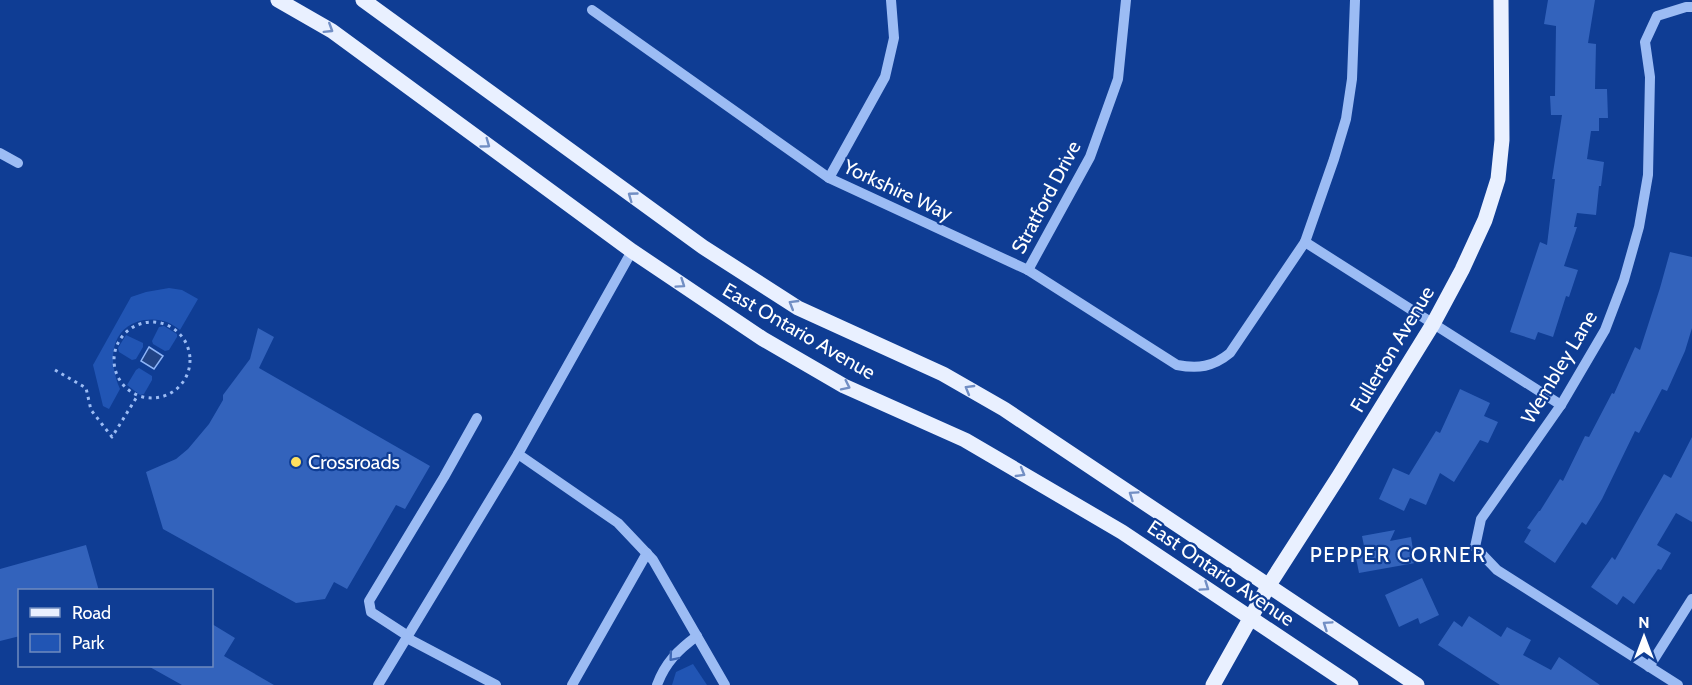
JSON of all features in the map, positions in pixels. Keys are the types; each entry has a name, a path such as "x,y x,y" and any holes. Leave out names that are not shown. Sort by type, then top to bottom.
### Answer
{"main road":[{"name":"East Ontario Avenue","path":"278,0 332,31 632,251 763,339 844,386 965,440 1122,531 1351,685"},
{"name":"East Ontario Avenue","path":"363,0 703,247 798,308 943,374 1004,409 1417,685"},
{"name":"Fullerton Avenue","path":"1213,685 1269,585 1433,324 1485,220 1498,179 1502,140 1501,0"}],"street":[{"path":"829,178 885,76 894,38 891,0"},
{"name":"Stratford Drive","path":"1028,270 1090,158 1118,79 1126,0"},
{"path":"1355,0 1352,79 1346,118 1305,242 1561,405"},
{"name":"Wembley Lane","path":"1649,667 1497,570 1474,547 1481,519 1561,405 1605,330 1624,280 1639,227 1648,175 1650,76 1645,42 1657,16 1692,7"},
{"name":"Yorkshire Way","path":"592,10 829,178 1028,270 1177,365 1193,368 1208,366 1220,362 1230,353 1305,242"},
{"path":"0,153 18,163"},
{"path":"378,685 518,454 632,251"},
{"path":"477,418 369,601 371,612 407,637 496,685"},
{"path":"518,454 618,522 647,553 725,685"},
{"path":"572,685 647,553"},
{"path":"1678,685 1649,667 1692,599"},
{"path":"657,685 665,667 678,650 697,636"}],"path":[{"path":"152,322 168,326 180,334 189,349 190,366 186,379 168,395 151,398 138,395 124,386 117,374 114,360 116,347 127,331 139,324 152,322"},
{"path":"56,370 86,388 91,410 112,437 138,395"}],"green space":[{"path":"169,288 182,290 198,299 180,330 168,322 154,319 132,324 124,330 114,347 113,357 120,389 109,409 103,406 93,365 131,297"},
{"path":"164,326 177,334 169,350 165,351 152,341 159,327"},
{"path":"126,335 143,343 136,359 132,360 119,352 118,348"},
{"path":"139,368 152,376 144,394 140,395 127,385"},
{"path":"693,664 707,685 672,685 676,672"}],"shaded area":[{"path":"149,347 163,356 154,369 141,361"}],"building":[{"path":"1548,0 1595,0 1588,43 1596,44 1595,89 1607,89 1608,118 1599,118 1599,131 1591,131 1587,159 1604,162 1596,215 1577,213 1574,227 1577,227 1564,266 1578,270 1569,297 1566,296 1553,337 1538,332 1535,340 1510,332 1540,242 1547,245 1555,179 1552,179 1562,115 1551,115 1550,96 1555,96 1556,26 1544,24"},
{"path":"1670,252 1692,257 1692,328 1685,351 1667,391 1662,389 1639,433 1635,431 1602,499 1586,525 1582,522 1555,563 1524,542 1531,530 1527,528 1560,479 1563,481 1585,436 1589,437 1612,393 1614,394 1635,347 1640,350"},
{"name":"Crossroads","path":"258,328 274,337 259,368 430,466 405,509 396,505 347,589 334,582 325,599 296,603 163,529 146,472 176,459 188,449 209,424 223,400 223,395 250,359"},
{"path":"1460,389 1490,403 1484,416 1498,422 1488,443 1480,440 1454,482 1440,473 1426,505 1410,498 1404,511 1379,499 1393,468 1409,475 1436,431 1440,433"},
{"path":"1692,437 1692,522 1676,513 1657,545 1671,553 1661,570 1658,569 1634,604 1623,596 1617,605 1591,587 1612,557 1615,560 1664,474 1671,478"},
{"path":"1395,530 1390,541 1411,537 1415,563 1359,573 1355,553 1365,551 1362,536"},
{"path":"86,545 98,589 18,589 18,636 0,641 0,569"},
{"path":"1422,578 1439,615 1420,624 1418,618 1399,627 1385,595"},
{"path":"1469,616 1501,637 1507,627 1531,640 1523,655 1551,670 1559,657 1600,685 1500,685 1438,645 1454,621 1462,627"},
{"path":"213,625 235,638 224,656 274,685 182,685 150,667 213,667"}],"place":[{"name":"Crossroads","path":"296,462"}],"district":[{"name":"PEPPER CORNER","path":"1398,554"}]}
